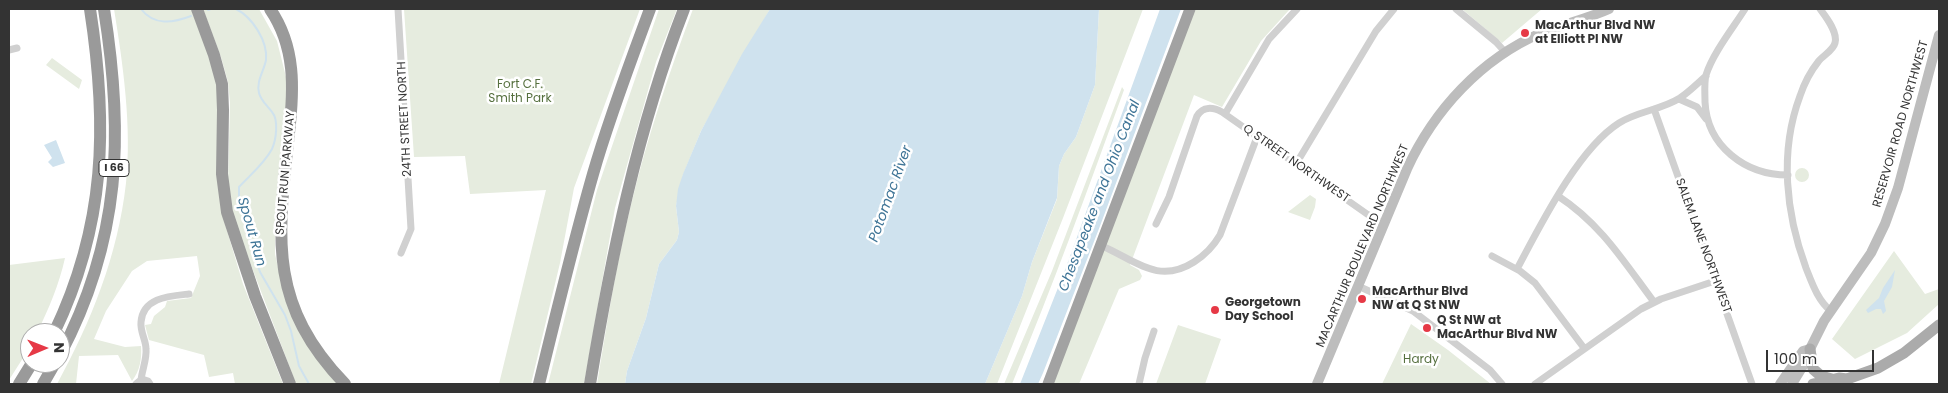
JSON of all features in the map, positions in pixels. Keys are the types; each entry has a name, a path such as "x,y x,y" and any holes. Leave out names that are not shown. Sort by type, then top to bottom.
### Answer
{"highway":[{"name":"I 66","path":"59,323 82,265 98,190 101,107 90,9"},
{"name":"I 66","path":"70,335 94,274 104,237 113,186 116,146 115,108 104,9"},
{"path":"197,9 214,55 222,84 224,110 222,174 227,212 255,296 290,384"},
{"name":"SPOUT RUN PARKWAY","path":"270,9 286,42 292,72 291,110 280,225 284,270 291,298 303,327 320,355 345,384"},
{"path":"540,384 561,294 594,173 650,9"},
{"path":"590,384 605,292 624,200 665,61 684,9"},
{"path":"1048,384 1102,246 1190,9"},
{"path":"19,384 26,373"},
{"path":"25,384 32,373"},
{"path":"43,384 49,373"}],"main road":[{"name":"MACARTHUR BOULEVARD NORTHWEST","path":"1317,384 1410,162 1431,125 1463,87 1506,53 1543,32 1609,9"},
{"name":"RESERVOIR ROAD NORTHWEST","path":"1792,384 1809,356 1810,348 1831,311 1870,253 1887,219 1898,188 1939,35"},
{"path":"1813,384 1842,381 1878,368 1916,344 1939,325"},
{"name":"RESERVOIR ROAD NORTHWEST","path":"1780,384 1803,351 1810,348"},
{"path":"1810,348 1813,369 1821,376 1842,381"}],"street":[{"name":"24TH STREET NORTH","path":"398,9 412,229 401,253"},
{"path":"1225,114 1269,39 1297,9"},
{"path":"1296,164 1376,32 1394,9"},
{"path":"1456,9 1496,42 1506,53"},
{"path":"1706,119 1704,90 1706,76 1716,55 1745,9"},
{"path":"1820,9 1833,31 1836,39 1835,45 1814,67 1799,97 1791,133 1788,175 1791,217 1799,246 1814,287 1822,302 1831,311"},
{"path":"1517,269 1558,196 1585,156 1602,136 1625,119 1679,99 1706,76"},
{"path":"1679,99 1697,107 1719,142 1736,159 1759,171 1788,175"},
{"name":"Q STREET NORTHWEST","path":"1156,224 1169,197 1197,116 1207,108 1218,110 1225,114 1384,224"},
{"name":"SALEM LANE NORTHWEST","path":"1654,108 1752,384"},
{"path":"1102,246 1152,270 1163,272 1178,271 1201,257 1211,248 1220,235 1257,137"},
{"path":"1558,196 1582,213 1603,234 1654,302"},
{"path":"1492,256 1517,269 1535,283 1584,348"},
{"path":"1535,384 1625,318 1654,302 1715,281"},
{"path":"1358,286 1413,311 1490,370 1502,384"},
{"path":"150,384 148,381 139,382 146,348 141,321 153,301 162,297 189,294"},
{"path":"1139,384 1154,331"}],"green space":[{"path":"114,9 191,9 214,69 218,88 222,214 243,284 283,384 235,384 233,373 209,377 204,355 149,340 145,325 151,324 154,316 165,307 167,301 191,298 200,276 197,256 147,261 132,271 106,311 94,339 125,347 141,346 140,364 132,381 118,355 79,356 76,384 57,384 63,373 70,373 70,359 92,312 117,236 128,162 123,73"},
{"path":"203,9 259,9 277,41 287,81 287,103 275,218 275,254 283,289 339,384 296,384 234,220 228,181 230,103 228,82"},
{"name":"Fort C.F. Smith Park","path":"404,9 640,9 574,188 560,263 531,384 499,384 546,190 470,194 465,156 414,157"},
{"path":"659,9 677,9 656,62 615,208 584,384 548,384 597,190"},
{"path":"693,9 770,9 701,131 683,175 676,206 679,232 677,240 659,264 646,318 627,371 625,384 597,384 616,272 637,180 675,57"},
{"path":"1099,9 1143,9 997,384 985,384 1022,296 1032,262 1057,199 1059,166 1064,154 1076,137 1095,85"},
{"path":"1194,9 1290,9 1261,41 1222,107 1194,95 1130,265 1139,270 1142,276 1140,280 1119,289 1079,384 1052,384"},
{"path":"1462,9 1542,9 1502,43"},
{"path":"52,58 82,80 79,89 46,65"},
{"path":"1122,87 1124,90 1083,201 1012,384 1004,384 1052,271"},
{"path":"1799,168 1805,168 1809,175 1805,182 1799,182 1795,178 1795,172"},
{"path":"1310,195 1316,199 1310,220 1288,212"},
{"path":"1894,251 1925,294 1939,289 1939,304 1907,333 1855,359 1832,339"},
{"path":"65,258 57,287 41,323 20,323 20,363 9,380 9,265"},
{"name":"Hardy","path":"1411,324 1448,350 1491,384 1382,384"},
{"path":"1178,325 1221,339 1205,384 1156,384"}],"water":[{"name":"Potomac River","path":"770,9 1099,9 1095,85 1076,137 1064,154 1059,166 1057,198 1032,262 1022,296 985,384 625,384 627,371 646,318 659,264 677,240 679,232 676,206 678,189 683,174 701,131 742,54"},
{"name":"Chesapeake and Ohio Canal","path":"1160,9 1181,9 1043,373 1038,384 1020,384 1065,270"},
{"path":"56,140 65,163 53,167 48,162 52,158 44,145"},
{"path":"1895,270 1892,287 1884,301 1886,311 1883,314 1881,309 1876,309 1868,313 1866,310 1879,298"}],"waterway":[{"name":"Spout Run","path":"141,9 152,18 164,22 191,16"},
{"name":"Spout Run","path":"236,9 248,18 262,38 266,60 258,89 260,96 276,120 276,135 272,149 261,164 239,187 239,200 260,272 285,315 291,331 299,366 309,384"}],"place":[{"name":"MacArthur Blvd NW at Elliott Pl NW","path":"1525,33"},
{"name":"MacArthur Blvd NW at Q St NW","path":"1362,299"},
{"name":"Georgetown Day School","path":"1215,310"},
{"name":"Q St NW at MacArthur Blvd NW","path":"1427,328"}]}
